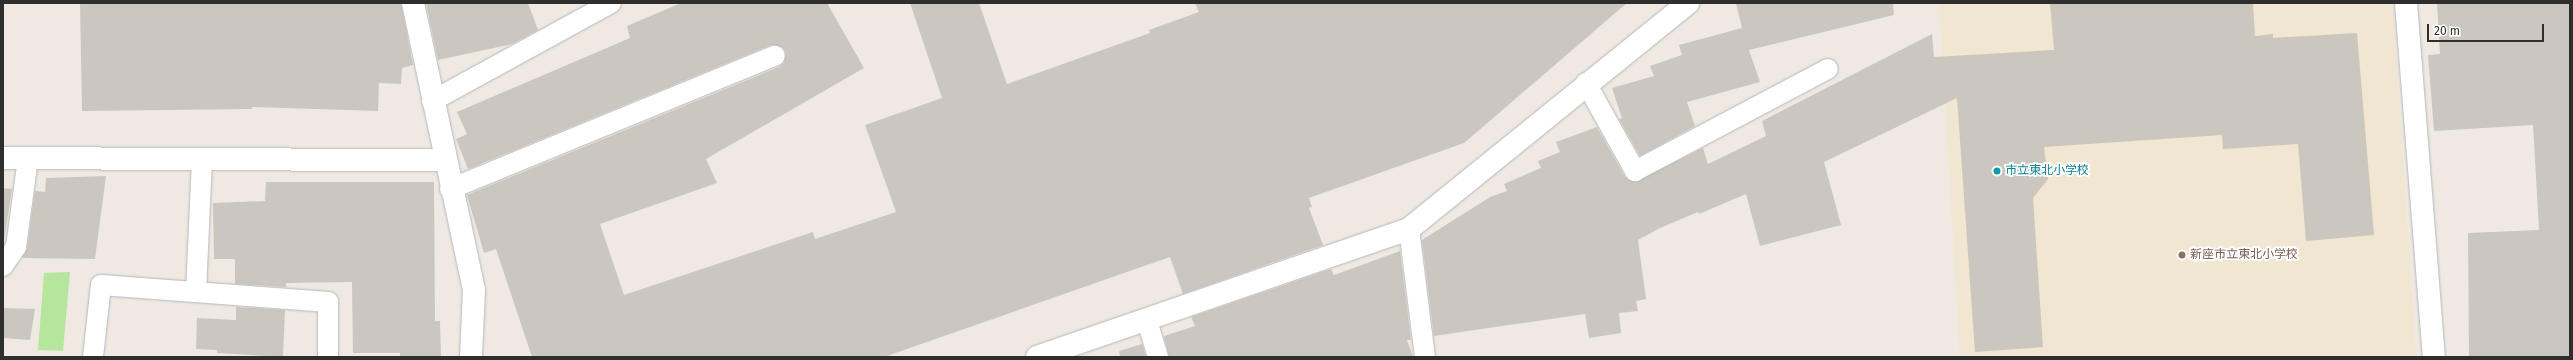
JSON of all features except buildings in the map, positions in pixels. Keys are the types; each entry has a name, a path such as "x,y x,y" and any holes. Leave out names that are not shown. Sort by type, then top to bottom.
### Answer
{"street":[{"path":"413,3 432,101 446,160 450,189 474,290 471,357"},
{"path":"1037,357 1147,321 1409,229 1586,83 1688,3"},
{"path":"2406,3 2434,357"},
{"path":"3,158 446,160"}],"lane":[{"path":"432,101 611,3"},
{"path":"450,189 775,56"},
{"path":"1586,83 1635,171 1828,69"},
{"path":"3,266 16,248 28,158"},
{"path":"196,292 202,160"},
{"path":"1409,229 1426,357"},
{"path":"93,357 101,286 328,302 328,357"},
{"path":"1147,321 1158,357"}],"shaded area":[{"name":"新座市立東北小学校","path":"1939,3 2393,3 2416,357 1960,357"}],"green space":[{"path":"70,272 63,351 38,350 44,273"}],"place":[{"name":"市立東北小学校","path":"1997,171"},
{"name":"新座市立東北小学校","path":"2182,255"}]}
